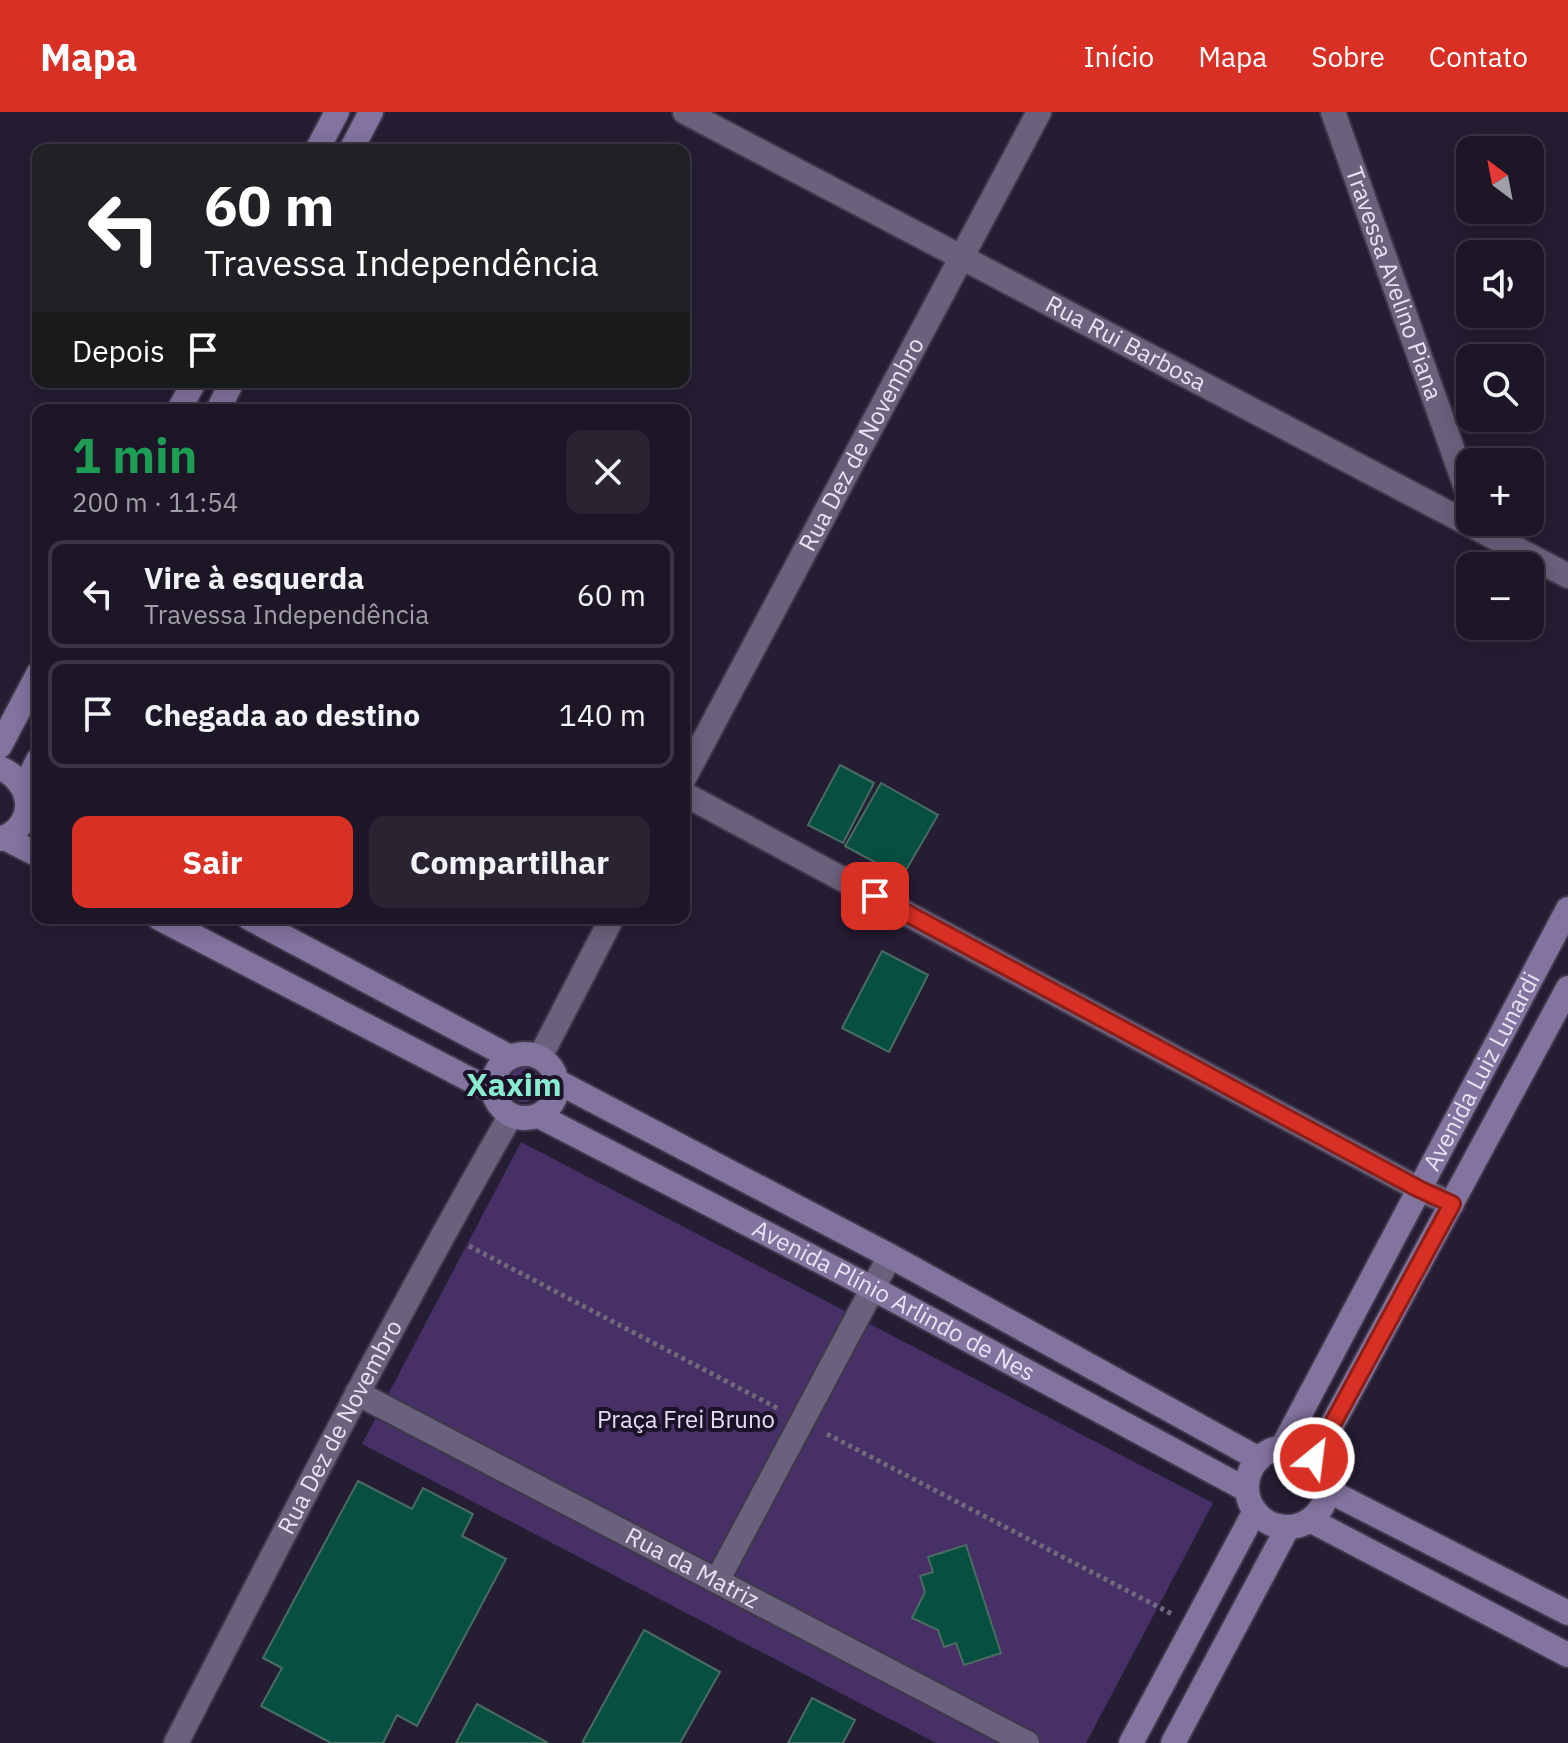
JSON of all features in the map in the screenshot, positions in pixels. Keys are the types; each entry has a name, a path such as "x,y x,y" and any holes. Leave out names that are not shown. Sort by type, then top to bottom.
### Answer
{"main road":[{"path":"320,144 337,112"},
{"path":"354,144 371,112"},
{"path":"0,746 32,685"},
{"path":"0,768 18,779 30,798 21,824 2,838 32,852"},
{"name":"Avenida Luiz Lunardi","path":"1283,1446 1568,909"},
{"path":"171,924 492,1091"},
{"path":"260,924 510,1057"},
{"name":"Avenida Luiz Lunardi","path":"1314,1458 1568,988"},
{"path":"520,1054 540,1057 549,1063 558,1082 554,1102 539,1116 528,1119 511,1115 498,1105 492,1091 495,1072 510,1057 520,1054"},
{"name":"Avenida Plínio Arlindo de Nes","path":"558,1082 890,1256 1259,1459"},
{"name":"Avenida Plínio Arlindo de Nes","path":"539,1116 872,1288 1251,1501"},
{"path":"1131,1743 1251,1501 1251,1471 1259,1459 1283,1446 1304,1451 1322,1468 1327,1490 1322,1506 1299,1524 1173,1743"},
{"path":"1327,1490 1568,1613"},
{"path":"1251,1501 1271,1524 1299,1524 1568,1655"}],"street":[{"name":"Rua Rui Barbosa","path":"685,112 1456,515"},
{"name":"Rua Dez de Novembro","path":"690,767 1039,112"},
{"name":"Travessa Avelino Piana","path":"1333,112 1456,459"},
{"name":"Rua Rui Barbosa","path":"1496,536 1568,576"},
{"path":"690,797 1452,1204"},
{"path":"540,1057 609,924"},
{"name":"Rua Dez de Novembro","path":"176,1743 357,1393 511,1115"},
{"path":"717,1581 890,1256"},
{"name":"Rua da Matriz","path":"357,1393 1027,1743"}],"green space":[{"path":"524,1068 536,1073 541,1085 536,1097 524,1102 512,1097 507,1085 512,1073"},
{"name":"Praça Frei Bruno","path":"521,1142 1213,1503 1086,1743 936,1743 362,1444"}],"building":[{"path":"840,765 874,783 843,843 808,825"},
{"path":"881,783 938,815 902,877 845,846"},
{"path":"882,951 928,975 889,1052 842,1028"},
{"path":"358,1481 412,1509 423,1488 473,1514 462,1536 506,1559 417,1726 397,1715 383,1743 331,1743 261,1706 282,1668 263,1658"},
{"path":"966,1545 1001,1653 964,1665 956,1643 944,1647 938,1630 912,1618 925,1592 920,1576 933,1572 928,1557"},
{"path":"644,1630 720,1672 680,1743 582,1743"},
{"path":"812,1698 855,1720 843,1743 788,1743"},
{"path":"477,1704 548,1743 456,1743"}],"district":[{"name":"Xaxim","path":"514,1085"}],"route":[{"path":"875,896 1452,1204 1314,1458"}]}
